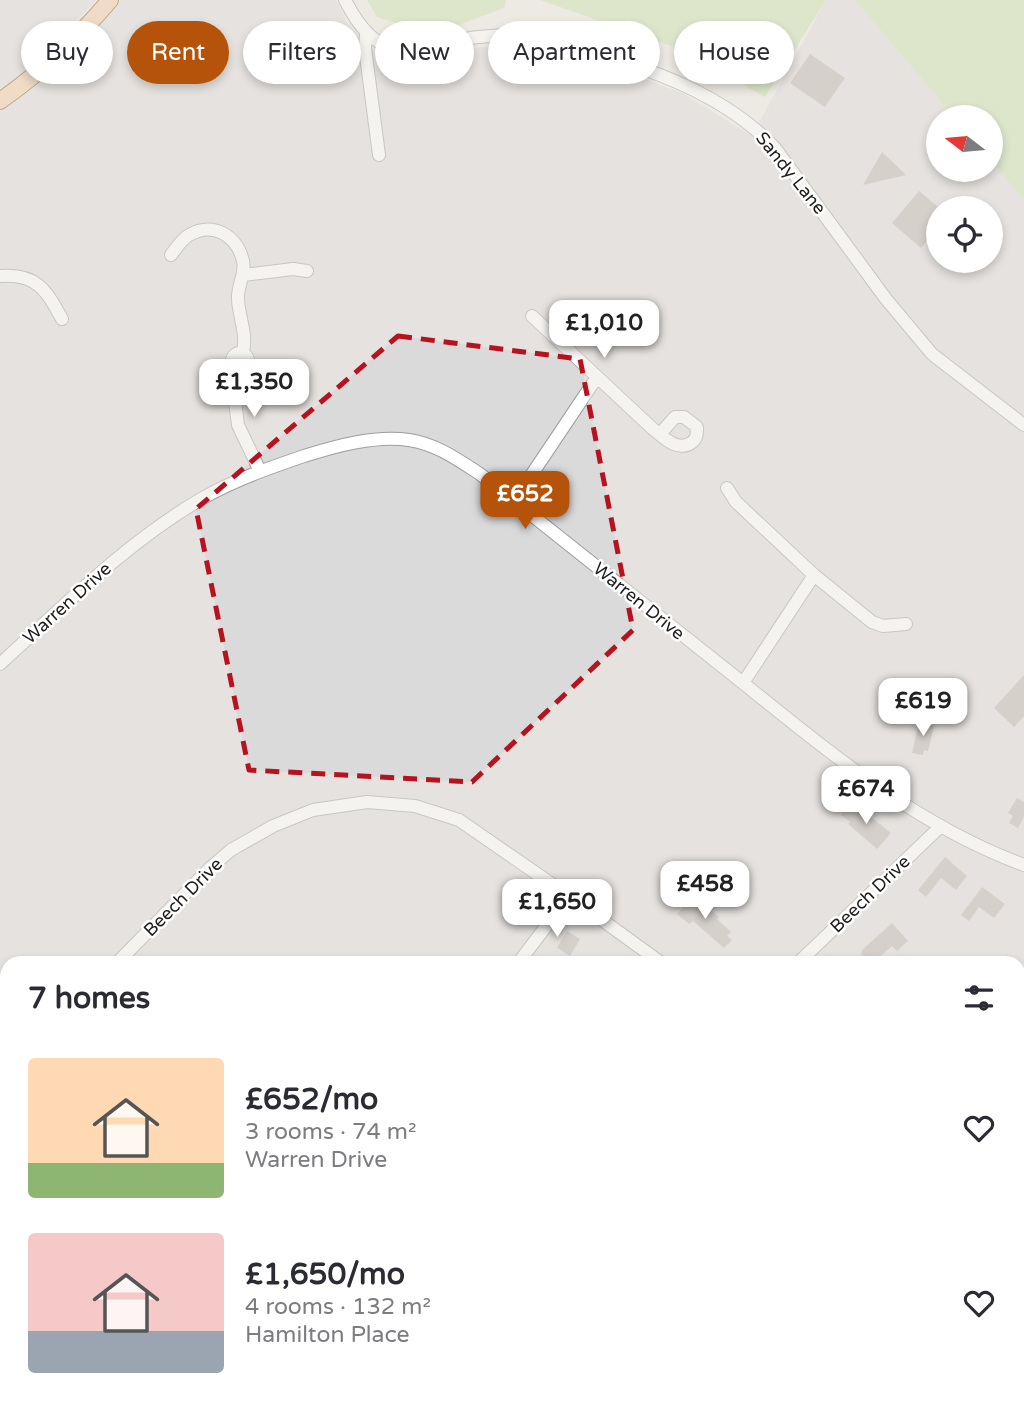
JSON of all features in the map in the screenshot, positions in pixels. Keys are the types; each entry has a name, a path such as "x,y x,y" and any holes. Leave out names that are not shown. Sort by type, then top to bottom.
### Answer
{"main road":[{"path":"0,102 83,32 110,0"}],"street":[{"path":"345,0 366,34 365,48 379,155"},
{"name":"Sandy Lane","path":"366,34 375,42 386,46 413,50 476,37 528,31 681,82 718,102 756,129 775,148 886,299 932,354 1024,425"},
{"path":"171,255 189,235 219,230 228,234 243,262 238,294 245,332 243,352 248,356 249,363 245,368 238,369 235,401 238,425 260,471"},
{"path":"243,275 293,269 307,271"},
{"path":"0,276 15,275 38,283 47,292 62,319"},
{"path":"532,316 656,432"},
{"path":"514,501 597,377"},
{"name":"Warren Drive","path":"0,664 118,558 202,499 260,471 327,449 368,441 408,440 444,450 480,474 814,741 876,785 940,826 1024,865"},
{"path":"727,488 736,502 814,575 872,622 883,626 906,624"},
{"path":"743,683 814,575"},
{"name":"Beech Drive","path":"124,956 231,850 274,826 313,810 368,802 391,802 438,811 459,820 652,956"},
{"name":"Beech Drive","path":"805,956 940,826"},
{"path":"524,956 569,896"}],"highlighted area":[{"path":"398,336 580,359 633,630 472,782 249,770 196,509"}],"shaded area":[{"path":"0,0 96,0 76,21 21,21 21,75 0,91"},
{"path":"120,0 336,0 346,21 243,21 243,84 361,84 361,38 375,51 375,84 474,84 474,48 488,47 488,84 658,84 684,94 752,136 780,84 794,84 794,59 826,0 855,0 944,105 926,105 926,182 1003,182 1003,175 1024,200 1024,956 0,956 0,111 29,84 113,84 113,21 97,21"}],"green space":[{"path":"367,0 506,0 504,8 469,21 389,21 377,17"},
{"path":"540,0 826,0 794,51 794,21 674,21 674,47 660,42 660,21 600,21"},
{"path":"855,0 1024,0 1024,200 1003,175 1003,105 944,105"},
{"path":"743,84 773,84 765,97"}],"building":[{"path":"810,54 845,78 825,107 791,84 794,84 794,77"},
{"path":"882,152 906,175 863,185"},
{"path":"919,191 926,197 926,242 921,248 892,223"},
{"path":"1024,675 1024,716 1014,727 994,708"},
{"path":"919,722 934,726 928,751 924,750 923,755 912,753"},
{"path":"1017,798 1024,802 1024,817 1018,828 1009,823 1013,816 1008,813"},
{"path":"851,803 891,833 877,849 841,815"},
{"path":"945,857 967,876 956,890 941,878 926,897 918,890"},
{"path":"982,887 1005,904 994,918 979,907 969,921 961,915"},
{"path":"693,896 719,917 717,919 731,932 727,936 732,940 724,948 693,921 689,924 677,914"},
{"path":"892,923 908,941 897,951 892,946 881,956 863,956 863,949"},
{"path":"567,931 580,939 570,956 557,948"}]}
